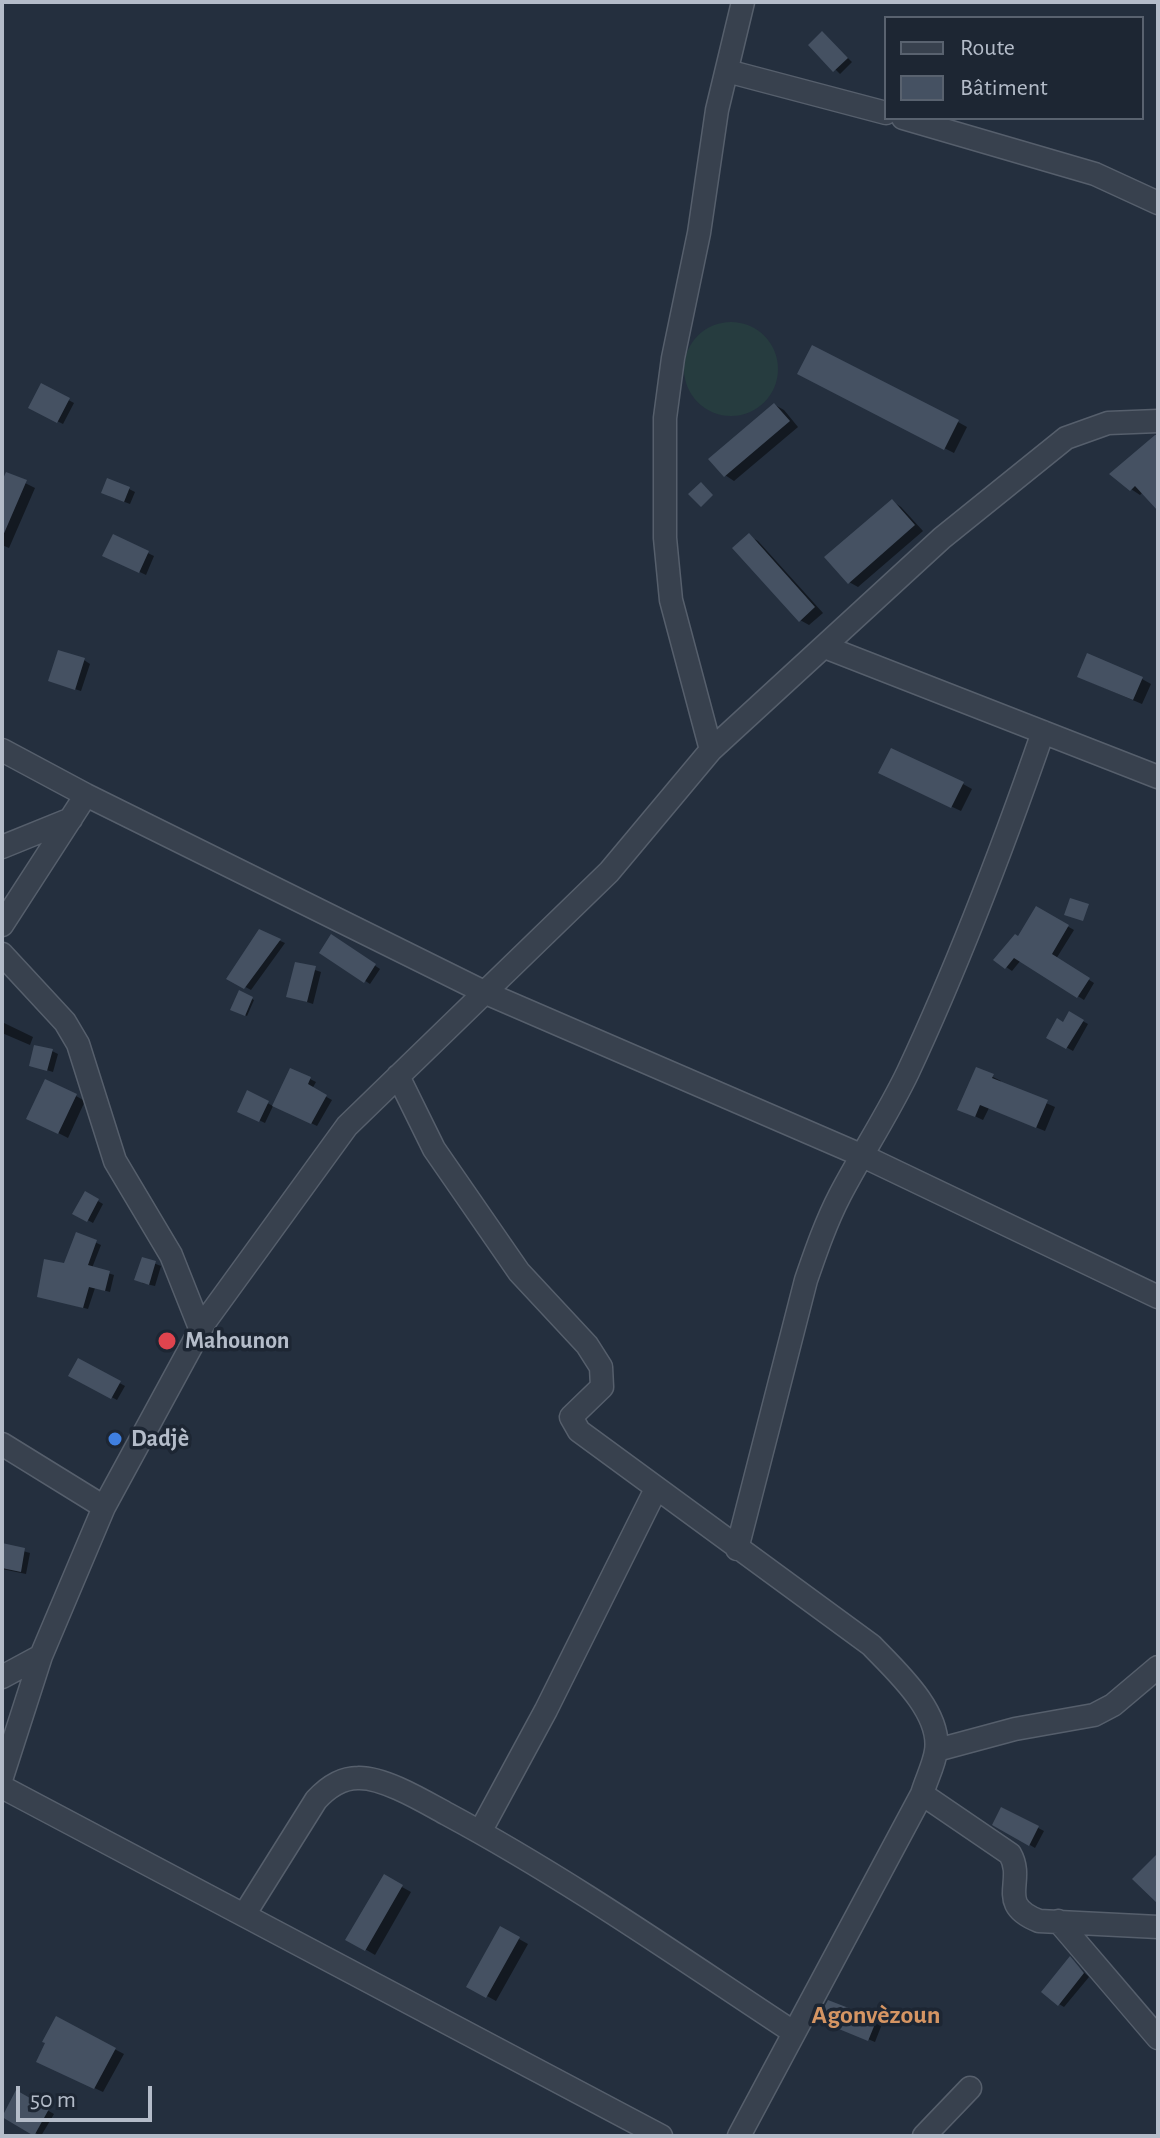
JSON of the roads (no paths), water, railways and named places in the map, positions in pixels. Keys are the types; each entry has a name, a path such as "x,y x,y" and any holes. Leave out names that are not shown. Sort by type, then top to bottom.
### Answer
{"street":[{"path":"711,750 671,600 665,538 665,418 673,358 699,233 717,110 743,2"},
{"path":"727,71 884,112"},
{"path":"910,120 1095,174 1158,203"},
{"path":"2,1777 41,1656 104,1507 200,1328 347,1126 609,872 711,750 942,538 1066,438 1108,423 1158,421"},
{"path":"825,647 1158,777"},
{"path":"737,1549 806,1280 820,1237 906,1077 945,994 997,863 1043,732"},
{"path":"2,750 86,795 486,993 863,1156 1158,1297"},
{"path":"2,925 86,795"},
{"path":"2,847 71,819"},
{"path":"2,954 65,1022 78,1044 115,1161 171,1255 200,1328"},
{"path":"398,1076 434,1149 511,1260 587,1345 601,1367 602,1387 571,1417 572,1423 656,1489 871,1645 906,1681 932,1724 937,1750 922,1794 739,2136"},
{"path":"2,1444 104,1507"},
{"path":"480,1832 553,1696 656,1489"},
{"path":"2,1677 41,1656"},
{"path":"937,1750 1015,1729 1094,1715 1113,1705 1158,1667"},
{"path":"244,1915 316,1800 330,1785 358,1778 387,1784 480,1832 614,1911 793,2032"},
{"path":"2,1787 661,2136"},
{"path":"922,1794 1010,1854 1016,1870 1012,1894 1021,1911 1039,1921 1158,1927"},
{"path":"1058,1921 1158,2038"},
{"path":"924,2136 970,2088"}],"place":[{"name":"Mahounon","path":"167,1341"},
{"name":"Dadjè","path":"115,1439"}],"district":[{"name":"Agonvèzoun","path":"876,2015"}]}
